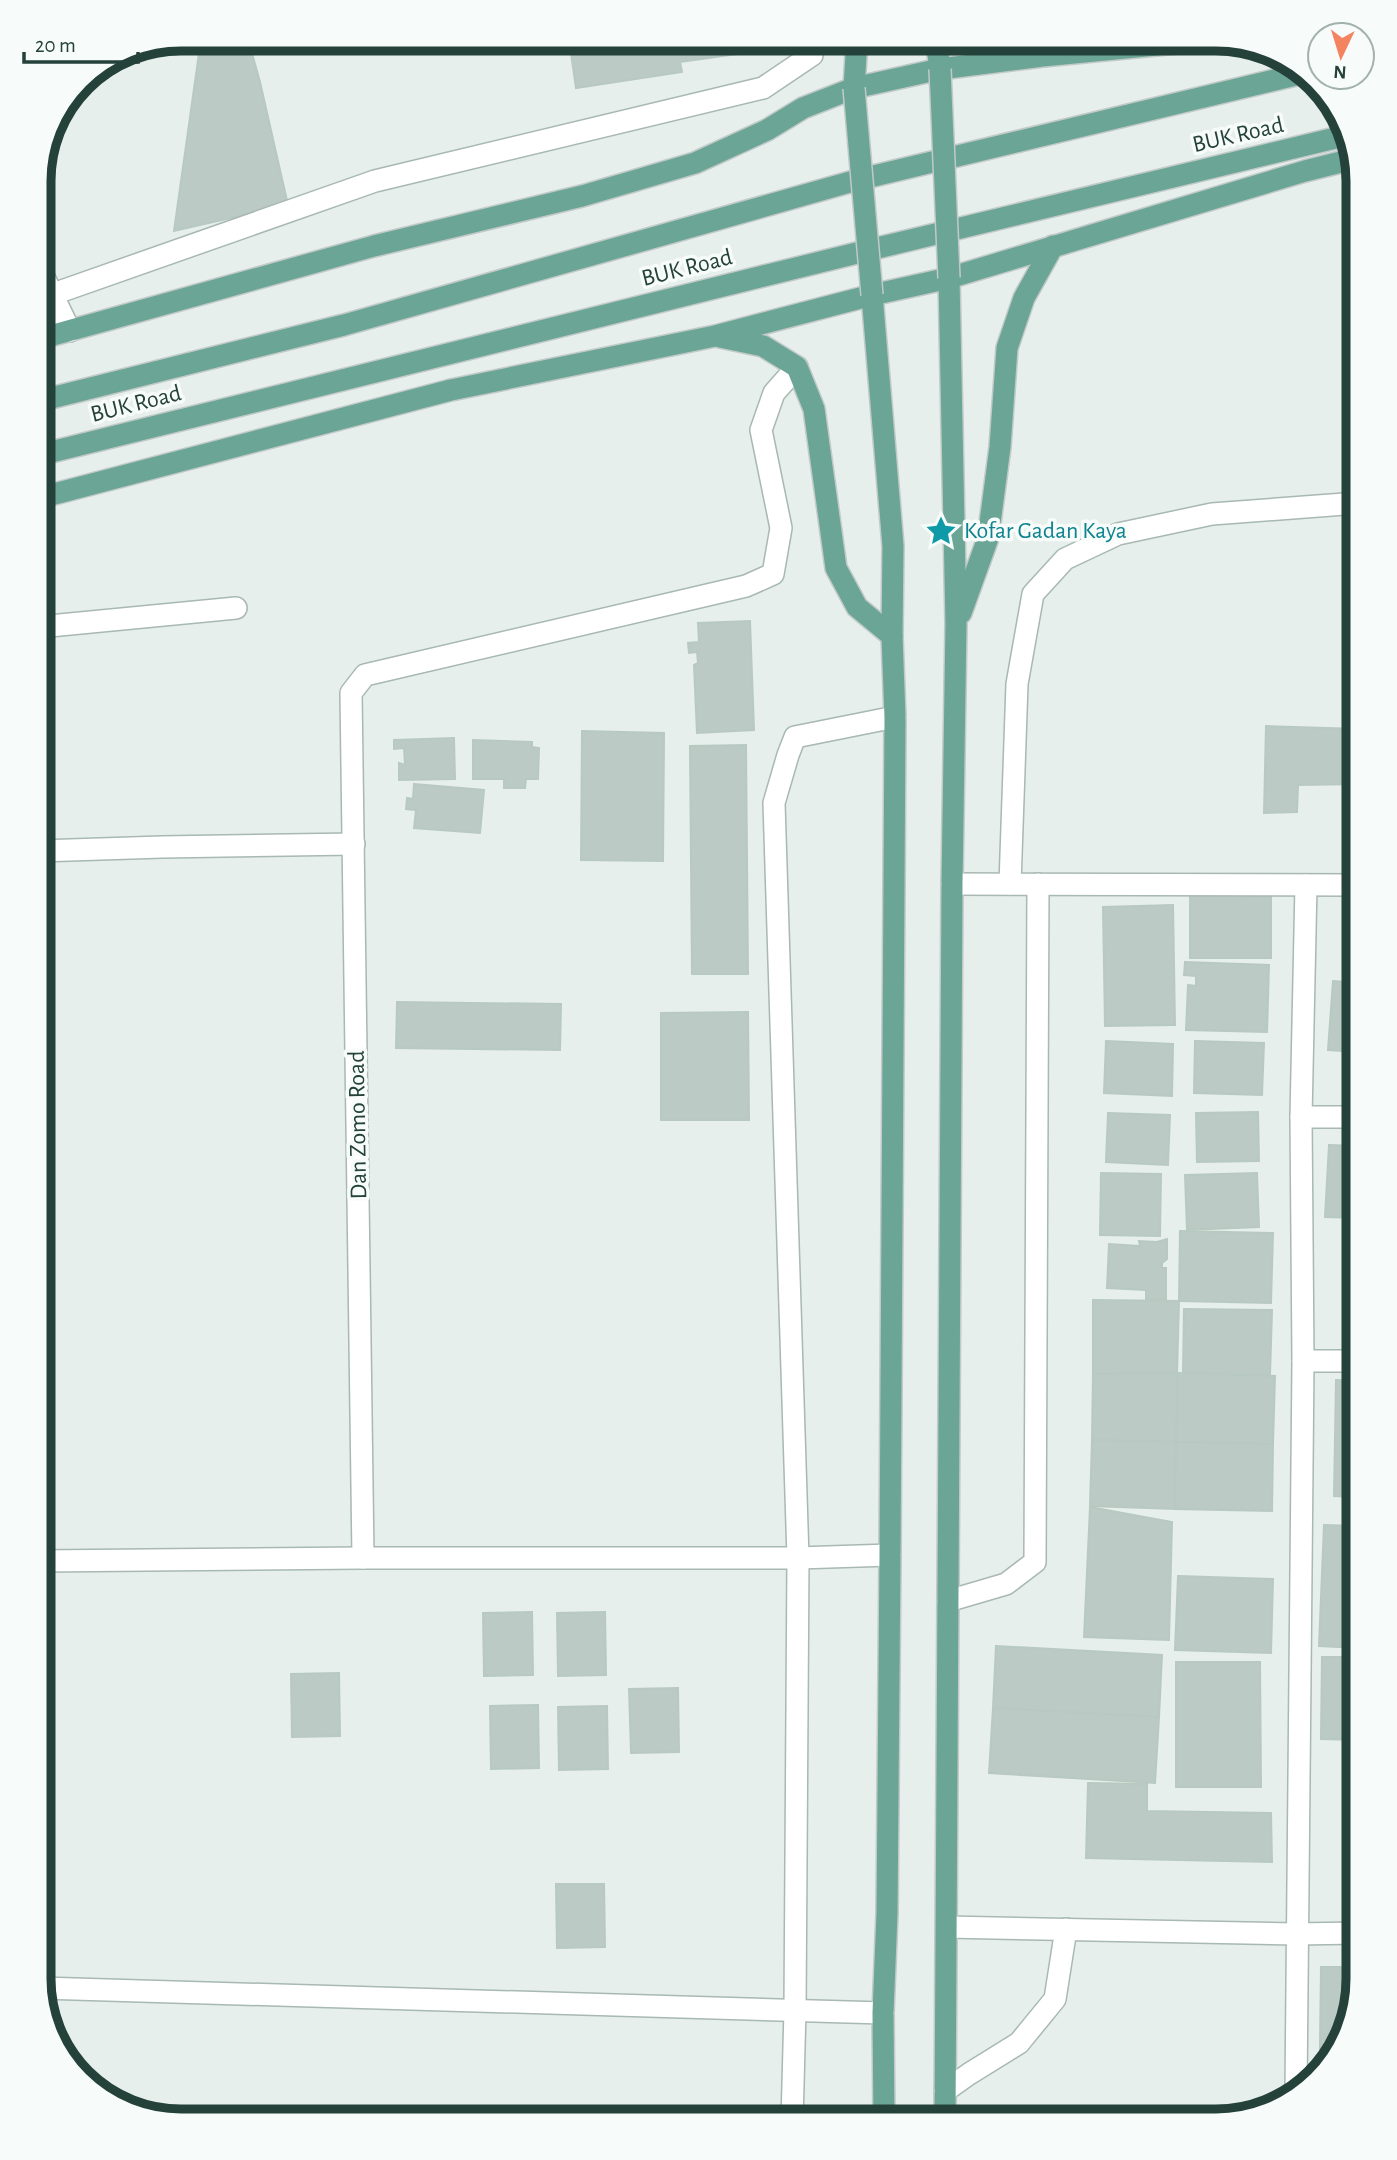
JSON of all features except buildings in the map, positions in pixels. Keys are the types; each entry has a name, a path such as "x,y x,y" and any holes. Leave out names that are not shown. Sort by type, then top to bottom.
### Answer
{"main road":[{"path":"856,51 854,88 893,546 895,717 891,1555 887,1914 883,2013 884,2109"},
{"path":"938,51 949,278 956,624 945,2109"},
{"path":"51,336 374,246 582,196 695,163 767,130 803,108 854,88 940,69 1094,51"},
{"name":"BUK Road","path":"51,398 344,325 857,180 1293,76"},
{"name":"BUK Road","path":"51,452 1338,137"},
{"path":"51,495 451,390 715,336 949,278 1345,161"},
{"path":"956,624 988,538 1000,447 1007,348 1024,298 1053,246"},
{"path":"715,336 763,346 797,366 814,409 836,568 857,607 892,636"}],"street":[{"path":"51,295 375,181 762,88 811,55 812,51"},
{"path":"1042,56 1049,51"},
{"path":"51,305 70,331"},
{"name":"Dan Zomo Road","path":"363,1558 351,692 365,675 746,586 773,574 781,528 761,430 774,393 797,366"},
{"path":"1010,884 1017,684 1033,594 1065,559 1118,534 1212,514 1346,504"},
{"path":"51,626 236,608"},
{"path":"792,2109 798,1558 774,803 795,737 895,717"},
{"path":"51,851 162,846 354,844"},
{"path":"952,884 1346,885"},
{"path":"947,1601 1006,1584 1035,1562 1038,884"},
{"path":"1296,2082 1303,1361 1301,1117 1306,885"},
{"path":"1301,1117 1346,1117"},
{"path":"1303,1361 1346,1361"},
{"path":"51,1560 798,1558 891,1555"},
{"path":"947,1927 1346,1933"},
{"path":"945,2091 1019,2043 1055,1999 1066,1929"},
{"path":"51,1988 883,2013"}],"place":[{"name":"Kofar Gadan Kaya","path":"941,531"}]}
